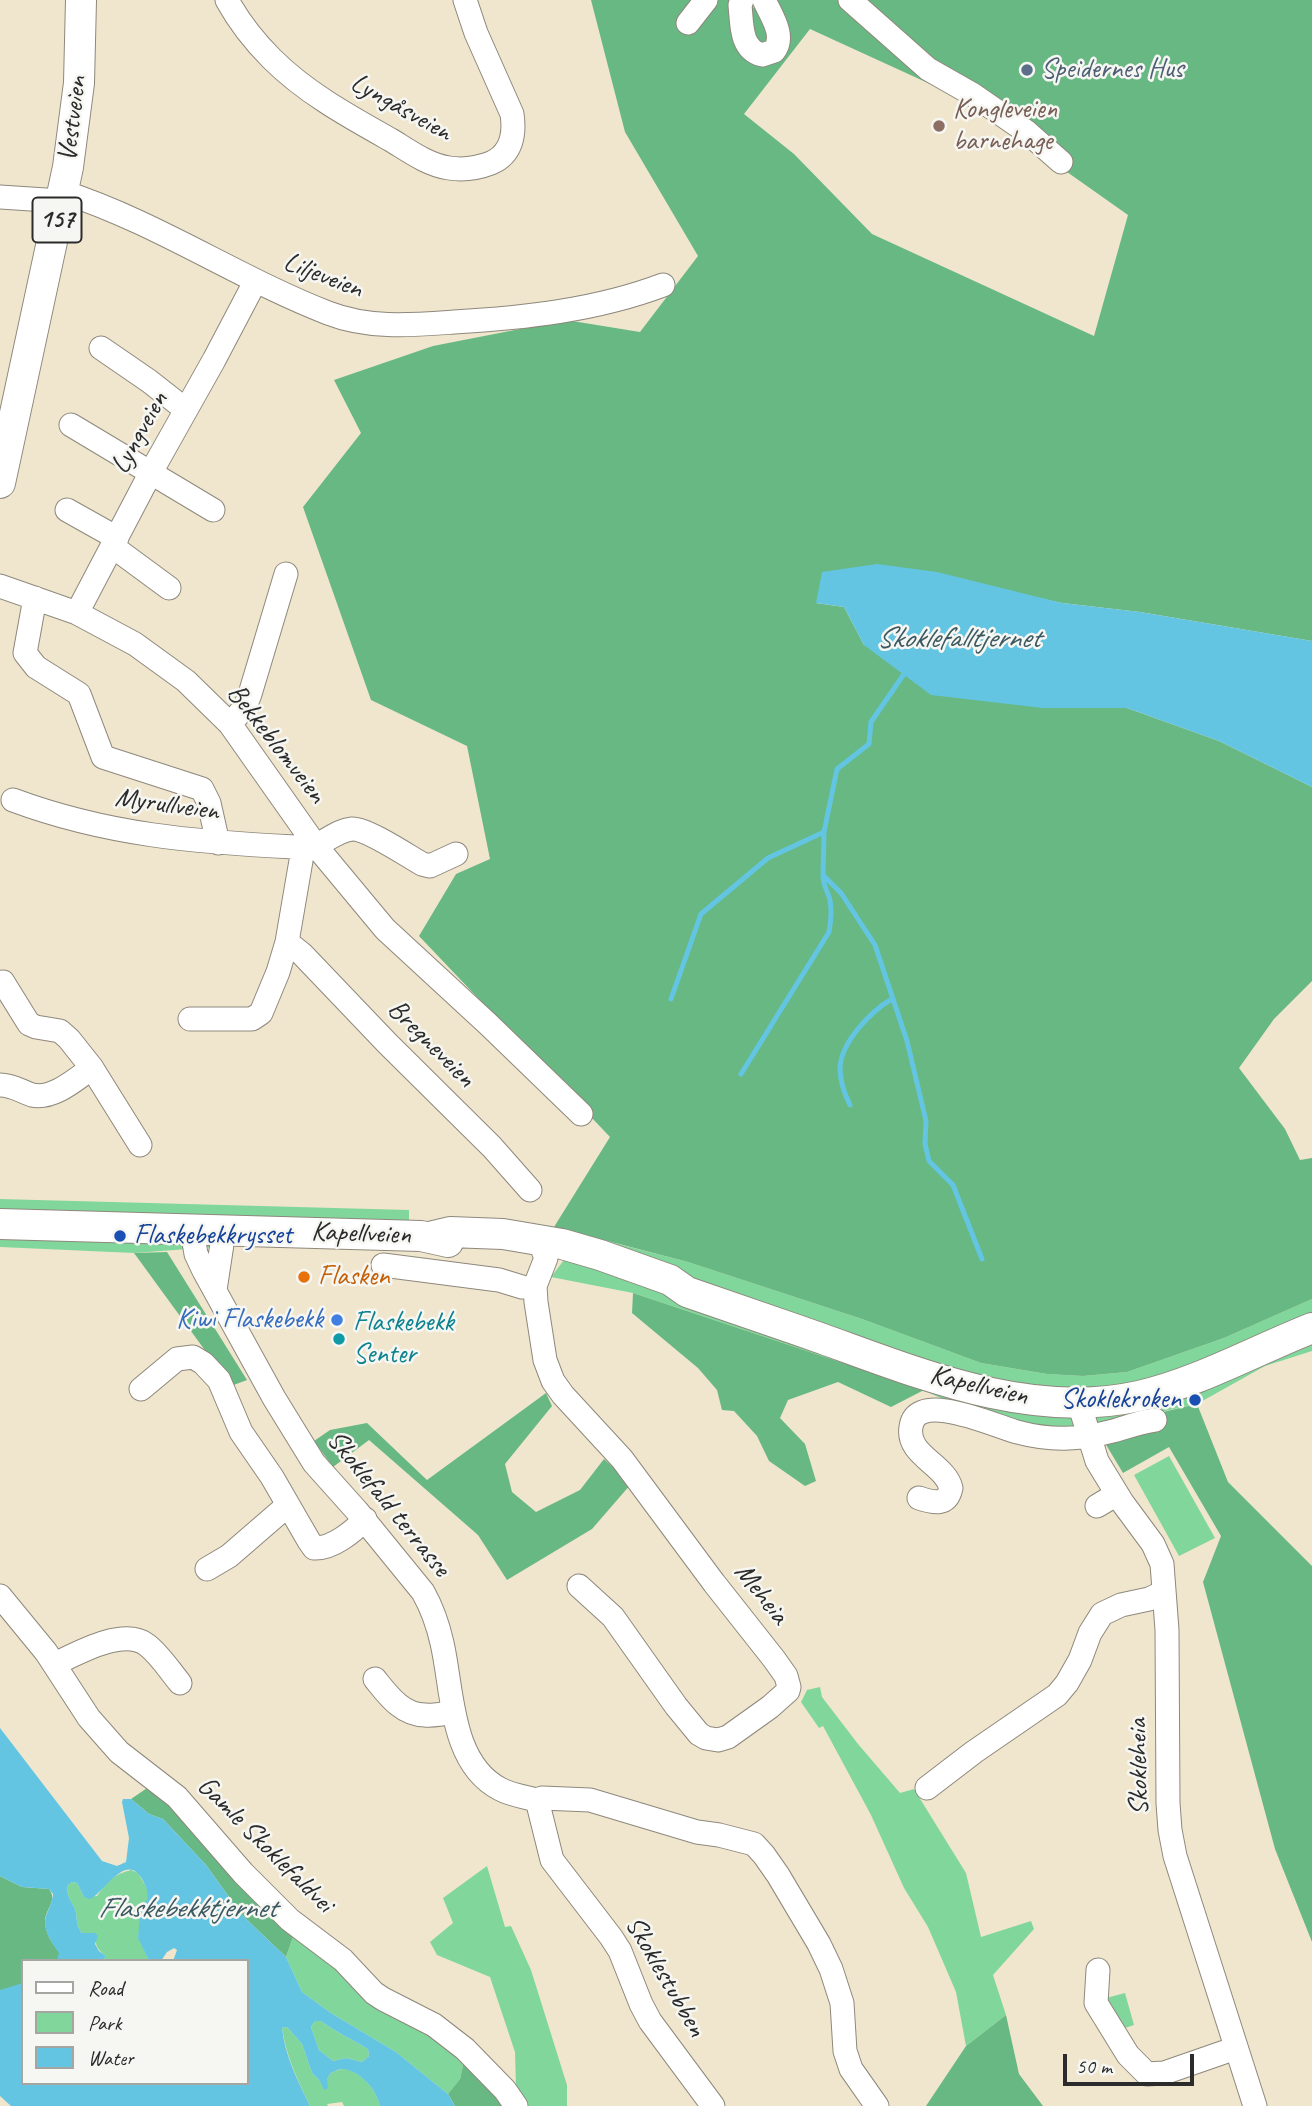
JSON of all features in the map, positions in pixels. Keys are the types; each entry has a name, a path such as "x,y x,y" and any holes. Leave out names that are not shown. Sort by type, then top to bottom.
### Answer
{"main road":[{"name":"Vestveien","path":"0,483 62,197 79,83 81,0"},
{"name":"Kapellveien","path":"0,1224 429,1237 448,1242 538,1251 668,1291 687,1292 961,1386 1022,1399 1079,1403 1115,1400 1167,1388 1312,1328"}],"street":[{"name":"Lyngåsveien","path":"227,0 256,42 273,61 322,99 416,155 437,165 457,168 476,167 499,158 507,150 514,126 512,114 476,33 465,0"},
{"path":"688,23 706,0"},
{"path":"742,0 740,5 745,40 752,50 762,55 774,51 779,40 764,0"},
{"path":"850,0 928,69 972,94 1027,132 1061,162"},
{"name":"Liljeveien","path":"0,197 62,197 113,211 214,259 255,282 330,314 361,323 396,326 546,313 635,295 663,285"},
{"name":"Lyngveien","path":"77,613 255,282"},
{"path":"101,348 186,410"},
{"path":"71,425 213,510"},
{"path":"67,510 115,542 169,587"},
{"path":"230,724 245,706 250,694 286,574"},
{"name":"Bekkeblomveien","path":"0,586 77,613 135,644 186,681 230,724 310,848 384,929 488,1024 580,1114"},
{"path":"35,598 26,653 36,667 79,694 103,757 200,787 209,803 218,843"},
{"name":"Myrullveien","path":"13,800 71,819 129,832 218,843 310,848"},
{"name":"Bekkeblomveien","path":"310,848 344,831 361,830 422,864 430,866 456,854"},
{"path":"190,1019 252,1019 258,1016 278,972 310,848"},
{"name":"Bregneveien","path":"287,942 302,954 492,1147 530,1190"},
{"path":"3,982 29,1024 60,1031 92,1068 140,1145"},
{"path":"0,1085 13,1086 34,1096 46,1094 59,1090 92,1068"},
{"name":"Skoklefald terrasse","path":"192,1230 196,1254 314,1463 365,1519 423,1592 442,1645 458,1731 470,1760 478,1771 503,1791 537,1800 590,1800 697,1832 754,1844 778,1875 831,1969 842,2003 845,2051 851,2069 877,2106"},
{"path":"215,1290 224,1231"},
{"name":"Meheia","path":"538,1251 529,1272 529,1287 536,1302 545,1360 557,1388 607,1441 640,1482 713,1583 774,1658 786,1676 789,1687 786,1694 736,1733 718,1740 706,1738 699,1734 613,1616 579,1586"},
{"path":"383,1265 499,1280 529,1287"},
{"path":"141,1389 177,1359 188,1356 198,1359 219,1380 241,1432 272,1477 314,1548 323,1549 336,1542 365,1519"},
{"name":"Skokleheia","path":"1079,1403 1097,1461 1158,1554 1163,1574 1167,1630 1170,1830 1175,1856 1255,2106"},
{"path":"919,1498 937,1503 942,1502 950,1492 950,1483 918,1451 910,1430 913,1419 931,1408 958,1413 1018,1432 1056,1439 1070,1439 1155,1420"},
{"path":"1097,1506 1117,1494"},
{"path":"207,1569 229,1556 288,1505"},
{"path":"927,1788 1057,1695 1068,1683 1090,1633 1102,1614 1121,1605 1135,1603 1164,1592"},
{"name":"Gamle Skoklefaldvei","path":"0,1595 55,1664 89,1718 119,1752 177,1797 243,1873 290,1920 344,1960 374,1993 433,2025 465,2049 516,2106"},
{"path":"55,1664 99,1645 131,1638 147,1645 180,1683"},
{"path":"375,1679 396,1703 406,1710 424,1716 453,1713"},
{"name":"Skoklestubben","path":"537,1800 552,1860 611,1937 620,1951 650,2021 713,2106"},
{"path":"1098,1970 1096,2003 1128,2056 1147,2074 1164,2073 1236,2049"}],"green space":[{"path":"591,0 743,0 754,8 760,0 1312,0 1312,641 1140,612 1062,603 1021,594 816,603 844,607 864,645 1043,708 1127,708 1219,741 1312,787 1312,981 1274,1019 1239,1068 1285,1129 1300,1160 1312,1158 1312,1299 1224,1338 1127,1372 1083,1376 1047,1374 981,1363 862,1319 688,1262 554,1227 610,1137 419,936 456,874 490,859 467,746 371,700 303,507 361,433 334,380 433,346 566,320 640,332 698,256 625,132","holes":["810,29 965,100 1128,215 1094,336 872,234 794,154 744,114"]},
{"path":"0,1199 409,1210 409,1246 242,1245 134,1253 0,1247"},
{"path":"583,1235 688,1262 862,1319 981,1363 1047,1374 1083,1376 1127,1372 1224,1338 1312,1299 1312,1351 1265,1366 1197,1404 1027,1441 924,1390 633,1293 551,1277"},
{"path":"167,1252 247,1380 231,1386 134,1253"},
{"path":"633,1293 924,1390 891,1407 838,1382 788,1400 780,1418 805,1444 816,1481 805,1486 769,1461 757,1436 734,1411 722,1410 717,1390 698,1368 632,1313"},
{"path":"546,1393 552,1406 505,1464 512,1492 536,1512 580,1490 604,1459 631,1484 592,1529 507,1580 478,1535 369,1440 333,1467 314,1441 330,1430 367,1423 427,1480"},
{"path":"1197,1404 1228,1482 1312,1566 1312,1942 1275,1849 1203,1582 1221,1536 1169,1447 1123,1473 1102,1438 1150,1415"},
{"path":"1169,1456 1215,1538 1179,1556 1134,1475"},
{"path":"820,1687 822,1697 900,1793 914,1789 966,1873 981,1937 1031,1921 1034,1929 993,1975 1006,2015 966,2046 956,1992 928,1927 904,1888 871,1815 823,1726 819,1728 801,1702 807,1690"},
{"path":"153,1784 295,1931 286,1957 242,1915 206,1865 163,1819 149,1814 131,1799"},
{"path":"487,1866 505,1927 511,1926 531,1970 567,2085 567,2106 505,2106 516,2088 515,2052 490,1977 437,1955 430,1942 453,1923 443,1898"},
{"path":"131,1870 138,1873 149,1892 138,1937 148,1959 104,1959 106,1956 97,1946 95,1933 82,1933 78,1927 67,1886 72,1882 77,1883 84,1897 97,1896 111,1879"},
{"path":"0,1876 22,1887 49,1889 52,1901 45,1922 50,1939 60,1953 58,1959 21,1959 21,1984 0,1990"},
{"path":"295,1931 465,2057 460,2079 448,2094 396,2052 302,1992 286,1957"},
{"path":"1125,1993 1134,2025 1119,2030 1106,1998"},
{"path":"1006,2015 1019,2074 1043,2106 926,2106 966,2046"},
{"path":"315,2021 321,2021 368,2049 369,2056 362,2062 346,2058 333,2061 319,2050 311,2027"},
{"path":"287,2027 302,2044 312,2073 320,2081 339,2069 348,2070 361,2076 371,2087 380,2106 344,2106 342,2102 327,2104 328,2106 310,2106 286,2048 282,2028"},
{"path":"465,2057 505,2106 455,2106 448,2094 460,2079"}],"water":[{"name":"Skoklefalltjernet","path":"877,564 937,572 1062,603 1140,612 1312,641 1312,787 1219,741 1127,708 1043,708 931,695 864,645 844,607 816,603 822,572"},
{"name":"Flaskebekktjernet","path":"0,1728 102,1861 117,1866 126,1862 129,1838 123,1799 131,1799 149,1814 163,1819 206,1865 242,1915 286,1957 302,1992 396,2052 448,2094 455,2106 380,2106 375,2093 360,2076 341,2069 331,2073 327,2079 328,2088 324,2090 312,2073 302,2044 287,2027 282,2028 286,2048 310,2106 11,2106 0,2096 0,1990 21,1984 21,2085 248,2085 248,1959 174,1959 177,1950 174,1948 162,1959 148,1959 138,1938 141,1905 147,1900 147,1892 142,1879 129,1869 115,1876 90,1899 84,1897 77,1883 72,1882 67,1886 80,1930 82,1933 95,1933 98,1936 95,1944 106,1956 104,1959 58,1959 59,1953 45,1926 53,1894 49,1889 22,1887 0,1876","holes":["315,2021 321,2021 368,2049 369,2056 362,2062 346,2058 333,2061 319,2050 311,2027"]}],"waterway":[{"path":"904,674 871,722 869,744 837,769 824,832 823,875 841,893 875,945 907,1041 926,1121 925,1144 929,1161 953,1185 982,1259"},
{"path":"671,999 701,914 768,858 824,832"},
{"path":"741,1074 829,932 831,904 823,876"},
{"path":"850,1105 840,1073 842,1058 859,1028 875,1011 892,999"}],"place":[{"name":"Speidernes Hus","path":"1027,70"},
{"name":"Kongleveien barnehage","path":"939,126"},
{"name":"Flaskebekkrysset","path":"120,1236"},
{"name":"Flasken","path":"304,1277"},
{"name":"Kiwi Flaskebekk","path":"337,1320"},
{"name":"Flaskebekk Senter","path":"339,1339"},
{"name":"Skoklekroken","path":"1195,1400"}]}
